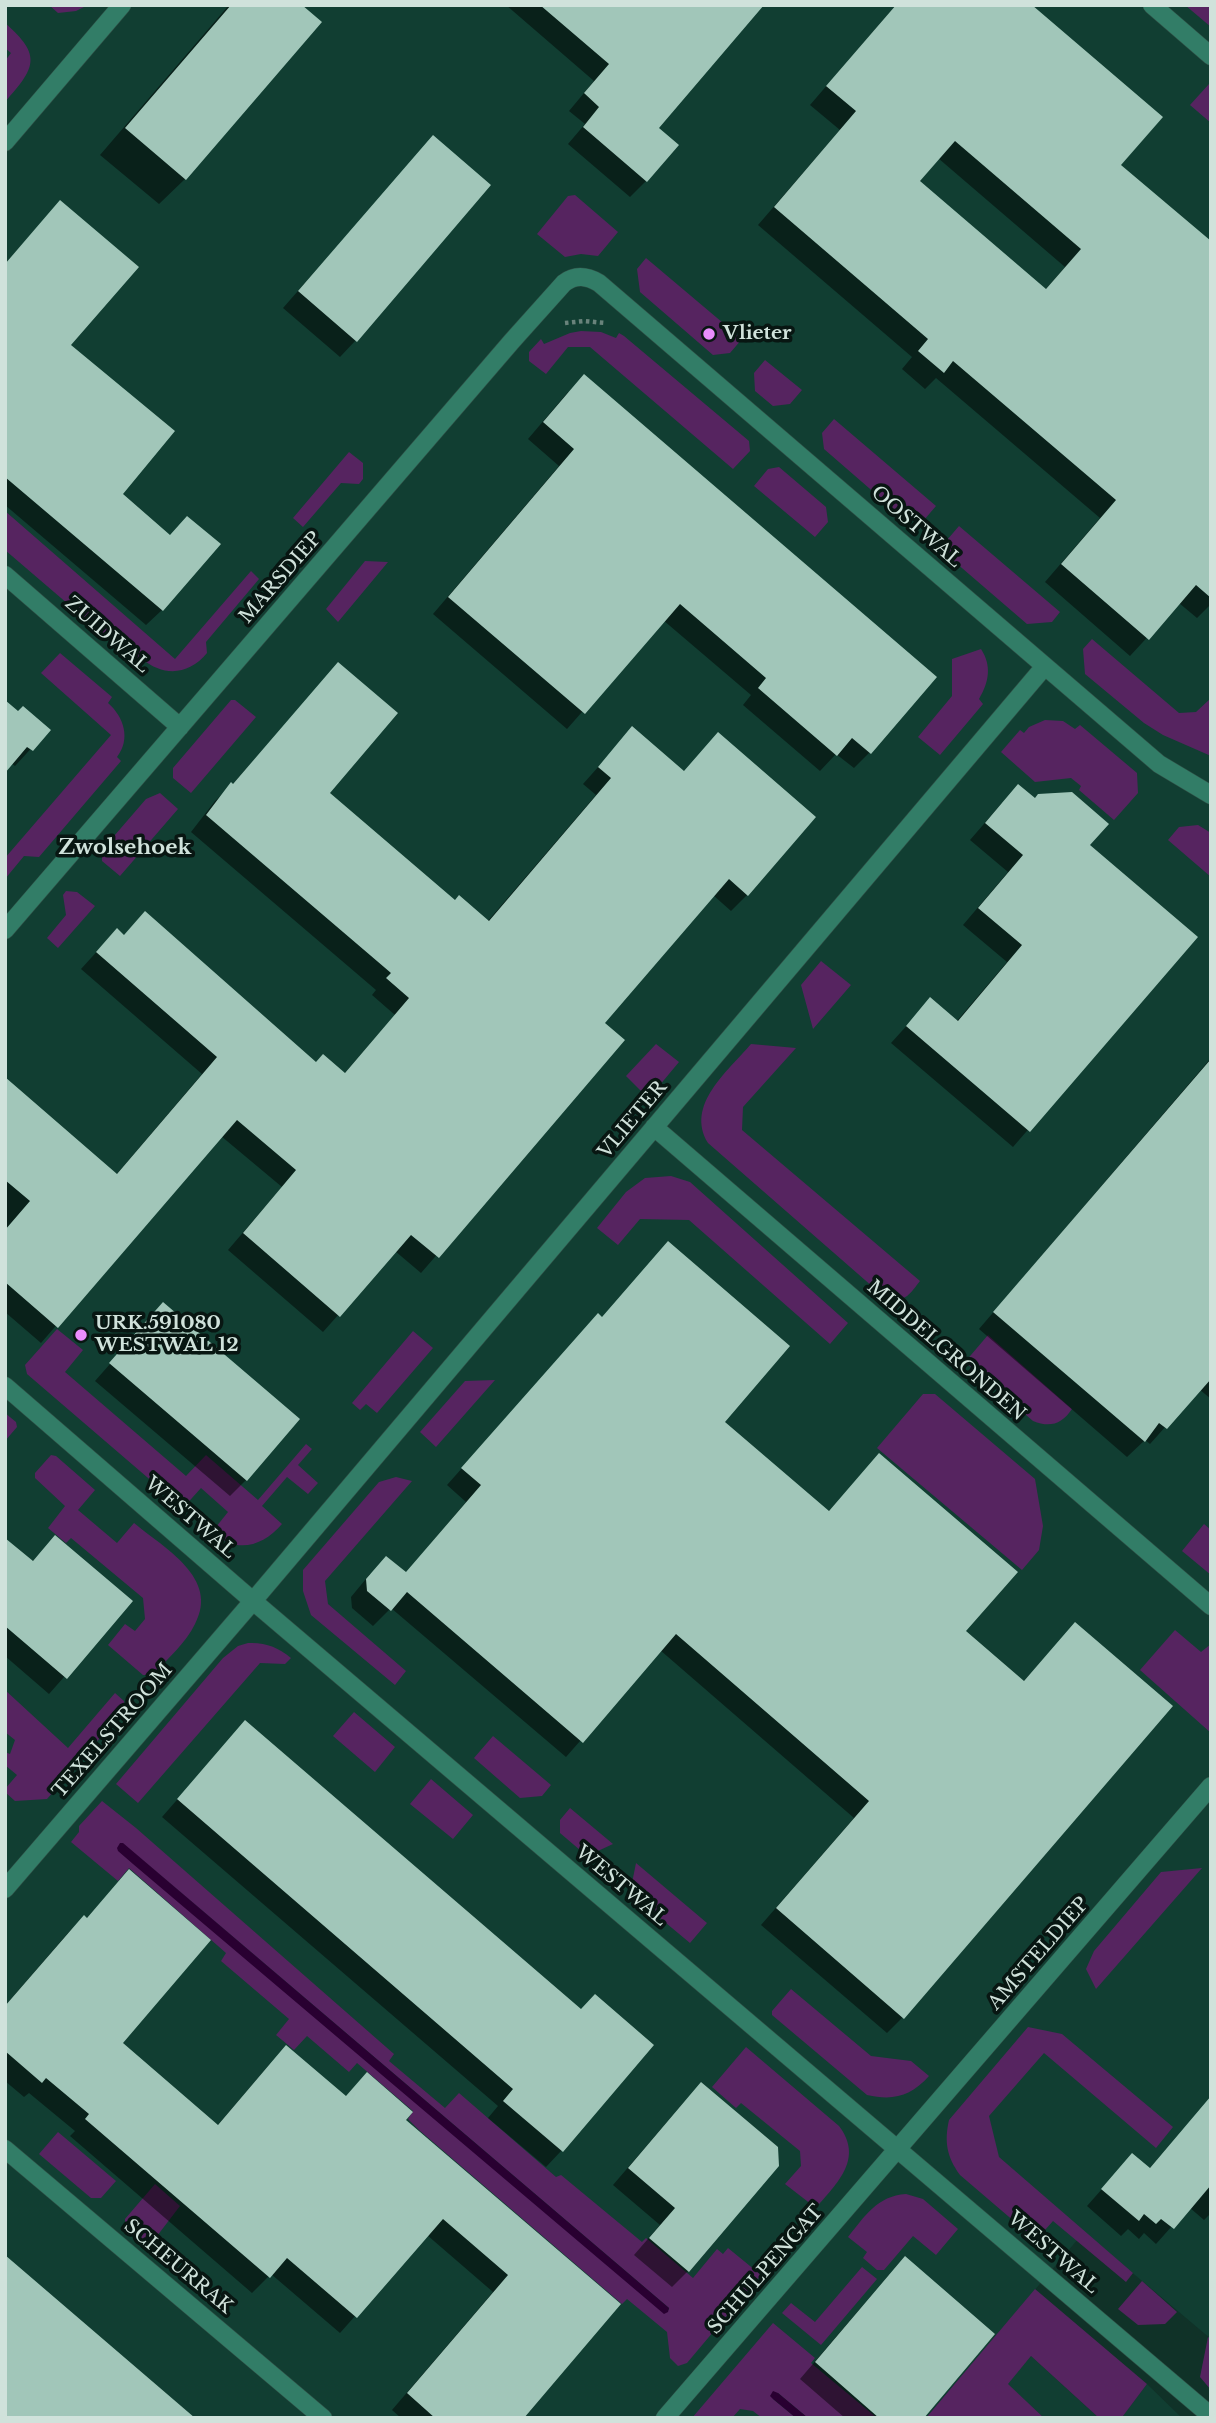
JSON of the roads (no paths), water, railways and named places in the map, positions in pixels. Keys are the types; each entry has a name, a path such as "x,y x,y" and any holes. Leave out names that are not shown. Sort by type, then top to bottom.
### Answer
{"street":[{"path":"5,142 122,5"},
{"path":"1152,5 1211,55"},
{"name":"MARSDIEP","path":"5,930 564,283 571,277 581,276 599,284"},
{"name":"OOSTWAL","path":"599,284 1159,764 1211,795"},
{"name":"ZUIDWAL","path":"5,575 180,727"},
{"name":"VLIETER","path":"253,1601 1045,666"},
{"name":"MIDDELGRONDEN","path":"654,1127 1211,1606"},
{"name":"WESTWAL","path":"5,1386 253,1601 1211,2416"},
{"name":"TEXELSTROOM","path":"5,1889 253,1601"},
{"name":"AMSTELDIEP","path":"899,2149 1211,1786"},
{"name":"SCHEURRAK","path":"5,2149 323,2418"},
{"name":"SCHULPENGAT","path":"665,2418 899,2149"}],"place":[{"name":"Vlieter","path":"709,334"},
{"name":"URK.591080 WESTWAL 12","path":"81,1335"}],"district":[{"name":"Zwolsehoek","path":"125,848"}]}
